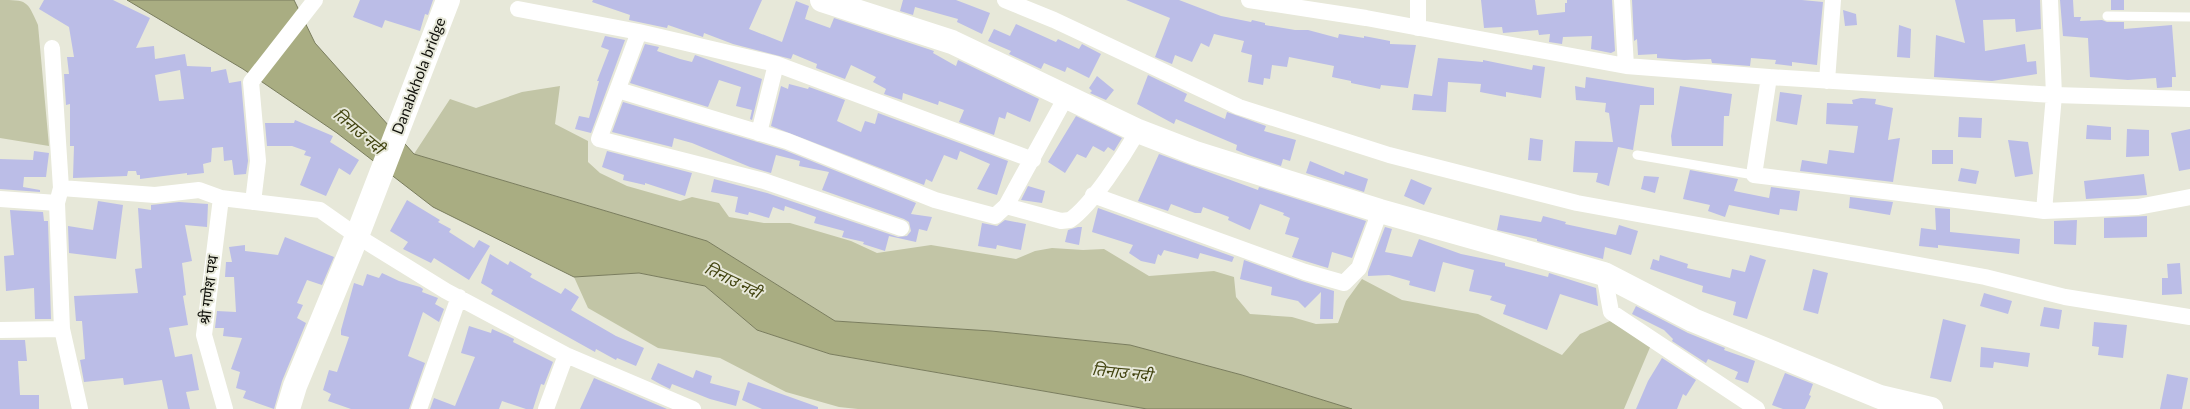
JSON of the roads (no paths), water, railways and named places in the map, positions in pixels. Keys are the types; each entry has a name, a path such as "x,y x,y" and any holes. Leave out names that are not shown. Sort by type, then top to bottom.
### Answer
{"main road":[{"name":"Danabkhola bridge","path":"288,409 295,386 357,236 448,0"},
{"path":"822,0 952,42 1138,131 1195,153 1380,211 1604,274 1693,320 1878,403 1931,409"}],"street":[{"path":"253,202 258,161 251,82 315,0"},
{"path":"1005,0 1054,20 1240,108 1389,155 1577,203 1976,276 2065,297 2190,317"},
{"path":"1249,0 1418,28 1626,66 2054,95 2190,99"},
{"path":"1418,0 1418,28"},
{"path":"1622,0 1626,66"},
{"path":"1827,81 1833,0"},
{"path":"2044,211 2054,95 2050,0"},
{"path":"518,9 639,32 776,64 1033,160"},
{"path":"639,32 600,139 764,181 901,228"},
{"path":"52,48 59,196 62,329 80,409"},
{"path":"759,133 776,64"},
{"path":"1769,77 1754,175 2044,211 2138,207 2190,197"},
{"path":"618,90 787,141 935,200 995,216 1006,206 1066,97"},
{"path":"1006,206 1061,221 1070,220 1076,216 1093,195 1125,153 1138,131"},
{"path":"0,199 155,195 198,190 221,198 320,210 357,236 458,298 566,355 677,406 693,409"},
{"path":"1093,195 1305,272 1344,283 1359,268 1380,211"},
{"name":"श्री गणेश पथ","path":"221,198 204,335 225,409"},
{"path":"1604,274 1611,312 1758,409"},
{"path":"419,409 458,298"},
{"path":"0,330 62,329"},
{"path":"546,409 566,355"}],"lane":[{"path":"2107,16 2190,17"},
{"path":"1637,156 1754,175"}],"water":[{"name":"तिनाउ नदी","path":"127,0 294,0 315,43 414,154 707,241 835,321 991,331 1130,345 1242,375 1352,409 1147,409 830,354 757,330 705,286 639,273 574,277 433,207 337,133 243,69"}]}
